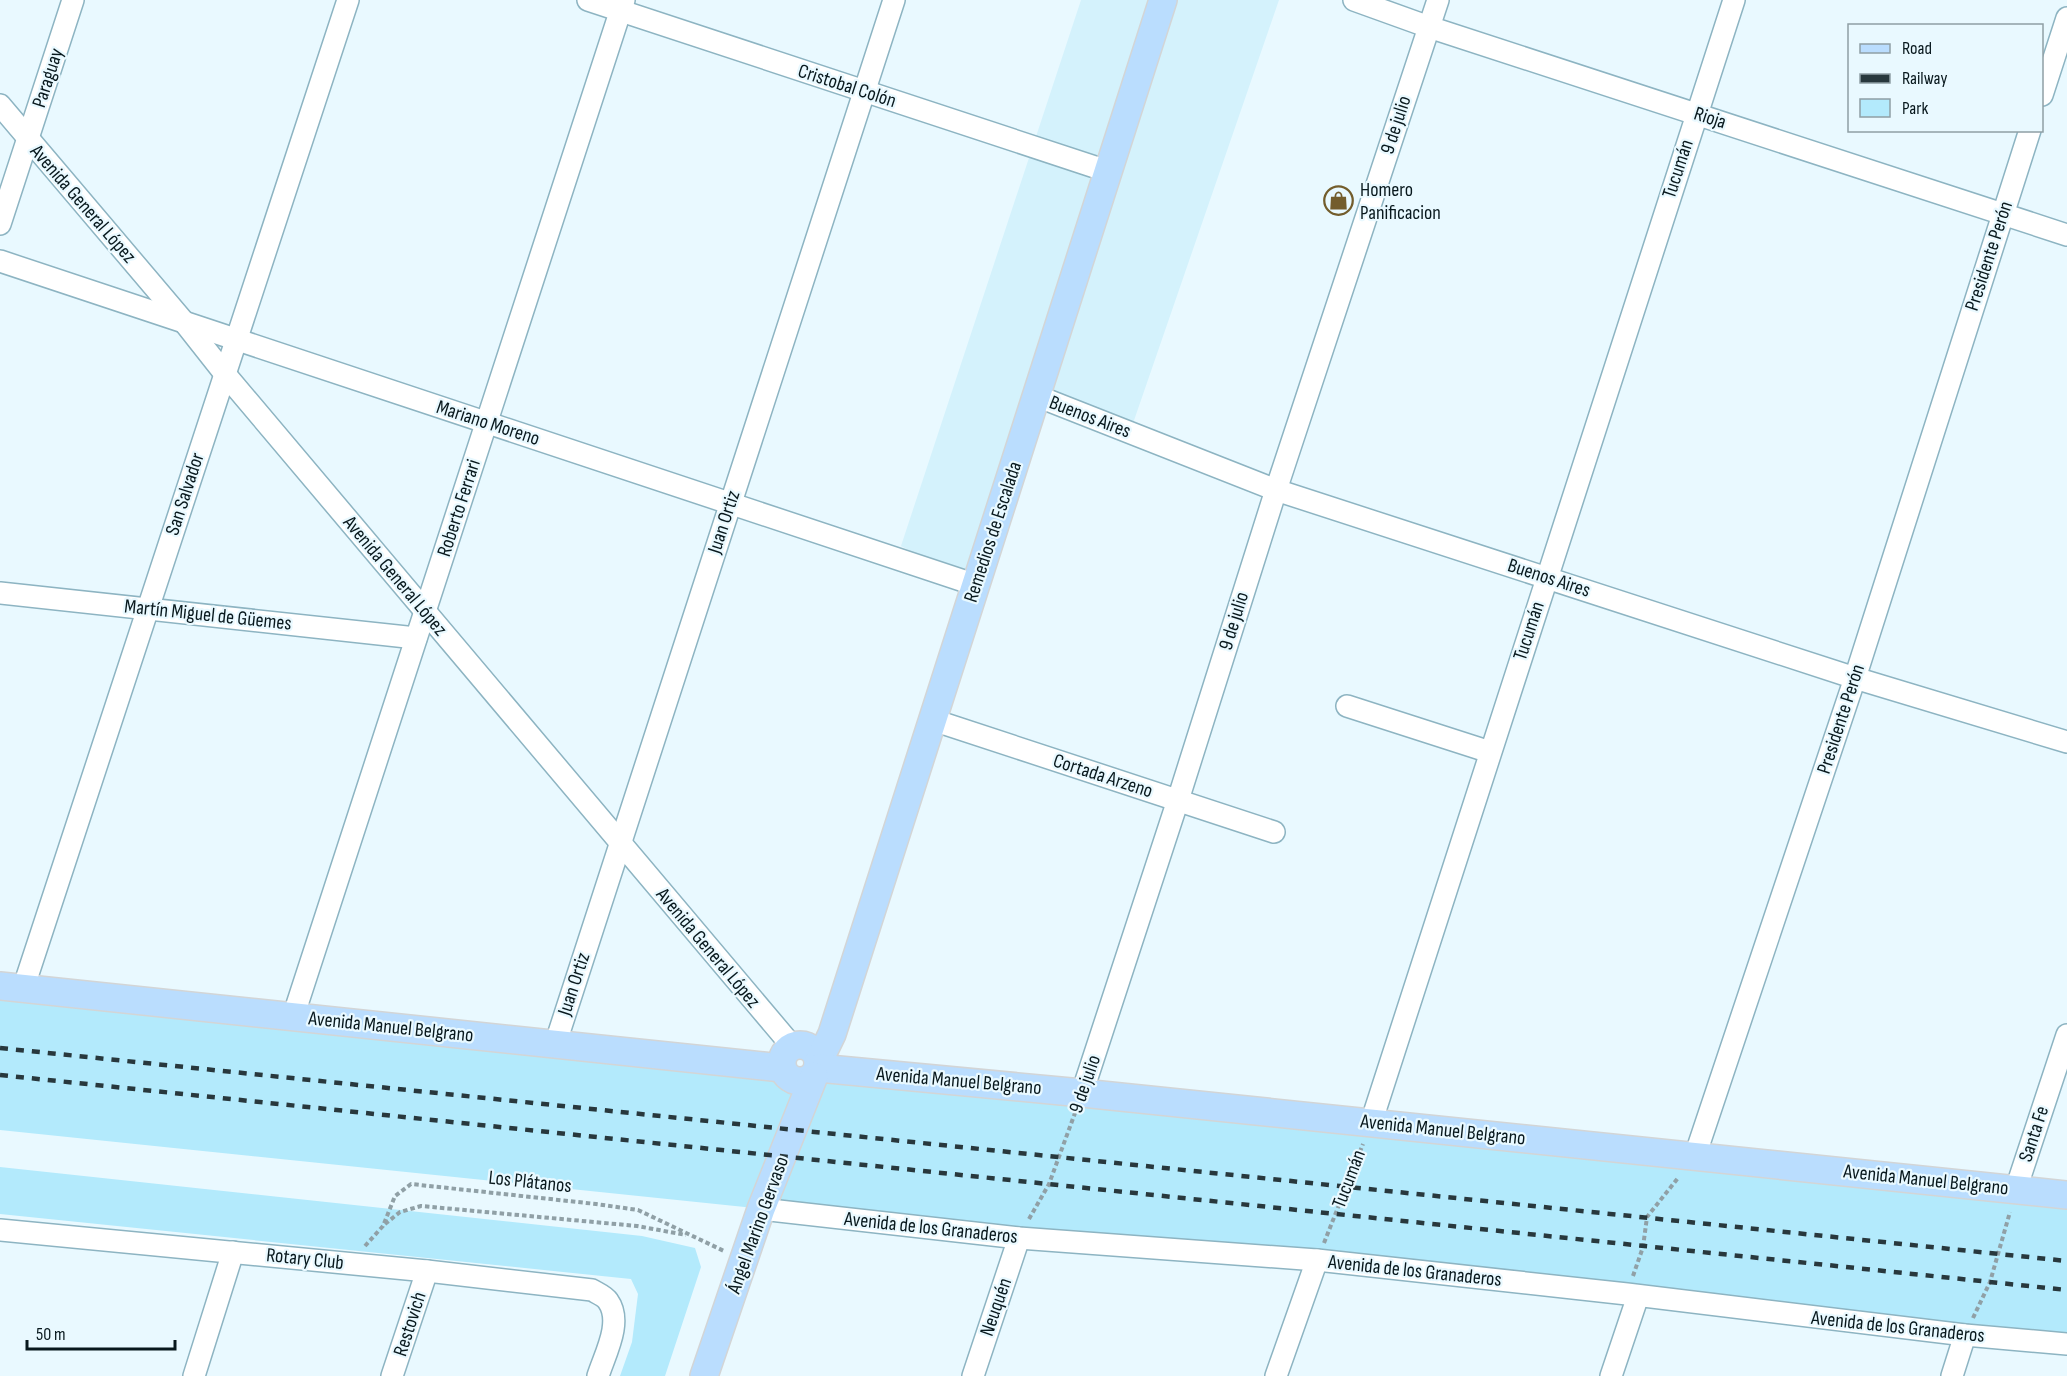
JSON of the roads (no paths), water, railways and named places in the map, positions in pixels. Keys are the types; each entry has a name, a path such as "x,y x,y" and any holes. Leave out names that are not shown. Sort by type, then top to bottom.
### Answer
{"main road":[{"name":"Remedios de Escalada","path":"817,1069 832,1034 1163,0"},
{"name":"Avenida Manuel Belgrano","path":"11,987 555,1045 787,1057 785,1074 796,1081 808,1080 817,1069 1082,1093 2067,1195"},
{"name":"Ángel Marino Gervaso","path":"704,1376 761,1209 817,1069"}],"street":[{"name":"Paraguay","path":"0,224 73,0"},
{"name":"San Salvador","path":"11,987 147,609 348,0"},
{"name":"Cristobal Colón","path":"588,0 622,5 864,92 1107,171"},
{"name":"Juan Ortiz","path":"555,1045 894,0"},
{"name":"Rioja","path":"1354,0 1429,27 2067,235"},
{"name":"9 de julio","path":"1082,1093 1276,490 1438,0"},
{"name":"Tucumán","path":"1371,1123 1734,0"},
{"name":"Roberto Ferrari","path":"293,1017 622,5"},
{"path":"2043,92 2067,18"},
{"name":"Avenida General López","path":"0,105 619,844 787,1057"},
{"name":"Presidente Perón","path":"1695,1156 1855,678 2029,132"},
{"name":"Mariano Moreno","path":"0,261 976,585"},
{"name":"Buenos Aires","path":"1036,396 1276,490 1855,678 2067,741"},
{"name":"Martín Miguel de Güemes","path":"0,593 416,638"},
{"path":"1347,706 1490,752"},
{"name":"Cortada Arzeno","path":"933,720 1274,832"},
{"name":"Santa Fe","path":"2016,1189 2067,1035"},
{"name":"Avenida de los Granaderos","path":"761,1209 1019,1238 1317,1260 1965,1335 2067,1344"},
{"name":"Rotary Club","path":"0,1230 427,1271 592,1290 607,1299 614,1313 613,1332 598,1376"},
{"name":"Neuquén","path":"973,1376 1019,1238"},
{"path":"194,1376 233,1252"},
{"path":"1276,1376 1317,1260"},
{"name":"Restovich","path":"392,1376 427,1271"},
{"path":"1611,1376 1632,1295"},
{"path":"1952,1376 1965,1335"}],"railway":[{"path":"0,1048 2067,1261"},
{"path":"0,1075 2067,1290"}],"place":[{"name":"Homero Panificacion","path":"1339,201"}]}
